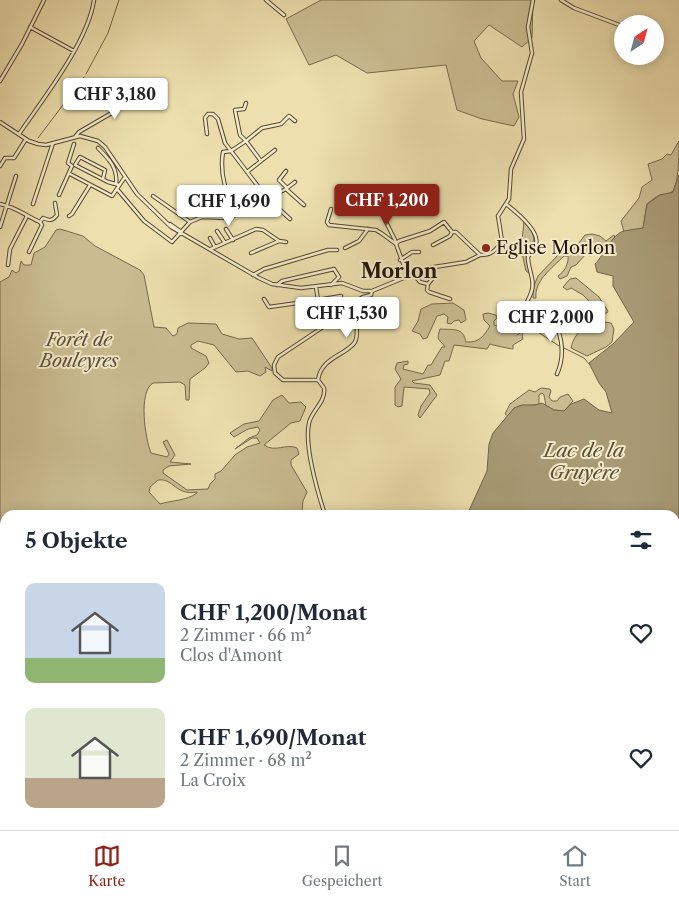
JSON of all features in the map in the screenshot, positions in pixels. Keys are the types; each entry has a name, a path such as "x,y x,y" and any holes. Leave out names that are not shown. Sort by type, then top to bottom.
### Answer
{"street":[{"path":"0,81 44,0"},
{"path":"19,134 74,51 88,24 94,0"},
{"path":"266,0 284,16"},
{"path":"0,122 26,139 38,144 53,143 75,137 88,137 98,141 105,147 125,177 148,206 184,235 253,275 277,285 301,288 346,284 363,291 372,291 428,268 466,262 480,255 487,256 502,241 498,216 511,192 511,170 524,140 521,92 531,57 532,48 528,27 534,0"},
{"path":"561,0 574,8 614,23"},
{"path":"30,27 74,51"},
{"path":"75,137 80,132 122,107 150,99"},
{"path":"246,103 244,109 234,110 240,135 261,161"},
{"path":"207,134 205,118 208,114 213,114 218,119 225,143 267,198 290,219"},
{"path":"236,215 223,184 223,152 231,151 262,128 281,124 289,116 295,121"},
{"path":"0,166 5,158 14,158 26,139"},
{"path":"33,204 44,167 53,148 53,143"},
{"path":"59,195 70,174 72,166 68,163 74,144"},
{"path":"70,174 112,196 117,189 116,173 113,165 98,148"},
{"path":"247,172 275,150"},
{"path":"103,179 105,170 80,157 75,165 103,179 117,184"},
{"path":"286,172 279,180 304,205"},
{"path":"0,227 16,176"},
{"path":"117,184 125,177"},
{"path":"117,189 137,214 162,236 172,242 190,222 202,217 222,219 236,215 295,182"},
{"path":"69,216 90,184"},
{"path":"153,196 190,222"},
{"path":"40,222 43,218 48,221 53,220 57,215 56,203"},
{"path":"0,204 20,209 27,216 40,222"},
{"path":"506,204 527,222 536,238 536,243 528,257 533,281 531,294 523,312 527,318 547,312 559,326 562,350 561,364 557,374"},
{"path":"381,206 382,214 396,243 400,260 408,277"},
{"path":"331,209 327,222 329,225 368,229 381,233 396,243"},
{"path":"8,265 10,249 27,216"},
{"path":"29,252 42,226 40,222"},
{"path":"396,243 430,231 444,222 452,232 456,232 480,255"},
{"path":"226,229 233,240"},
{"path":"210,249 256,229 263,230 279,241 286,242"},
{"path":"345,248 359,241 368,229"},
{"path":"217,231 224,243"},
{"path":"433,245 450,236 452,232"},
{"path":"210,238 215,247"},
{"path":"251,253 279,241"},
{"path":"253,275 264,268 328,250 338,250"},
{"path":"400,260 412,252 419,252"},
{"path":"428,268 432,279 428,284 428,292 450,299"},
{"path":"277,285 282,281 334,270 339,277 332,285"},
{"path":"414,275 420,282 428,284"},
{"path":"316,287 318,300"},
{"path":"318,380 319,374 336,355 354,344 359,304 362,300 369,298 372,291"},
{"path":"324,510 314,478 308,433 312,417 325,392 318,380 283,380 275,373 275,361 329,324 336,314 361,298 371,295"},
{"path":"264,299 270,307 341,296"}],"green space":[{"path":"321,0 533,0 532,38 522,47 489,25 474,41 481,58 502,81 518,81 513,94 519,117 514,126 482,119 457,110 446,65 367,73 336,55 309,65 286,19"},
{"path":"679,141 676,183 672,192 660,195 647,204 643,228 624,232 621,221 639,198 642,187 652,180 648,164 662,159 667,154 671,155"},
{"path":"524,222 532,231 534,240 526,254 530,274 526,271 521,249"},
{"name":"Forêt de Bouleyres","path":"60,229 83,236 95,246 140,270 144,275 154,327 166,328 173,336 177,334 178,328 188,323 216,324 222,334 239,339 252,338 272,368 272,371 265,367 266,372 260,376 248,371 236,372 214,345 198,341 191,345 191,348 206,356 209,363 190,379 189,400 186,400 185,385 180,382 153,383 148,388 144,405 144,416 151,453 167,457 169,454 163,442 167,440 175,455 170,462 191,464 169,466 163,470 163,473 187,490 208,489 215,479 215,474 221,471 235,455 247,447 260,443 257,438 252,438 235,449 249,438 257,435 260,430 258,427 248,429 234,437 230,433 244,424 259,421 273,400 282,395 289,403 301,402 306,407 300,421 291,423 264,445 272,448 297,448 299,454 291,460 291,465 307,492 302,510 0,510 0,282 9,277 12,270 16,273 19,271 21,261 24,265 31,265 34,253 45,247 56,230","holes":["158,480 168,482 184,492 197,493 184,499 160,504 149,492 150,487"]},
{"path":"585,235 600,236 606,241 614,235 615,238 605,252 593,246 593,254 590,256 586,254 576,265 571,267 567,276 560,279 558,276 568,262 568,256 564,256 541,280 536,292 536,298 533,298 533,288 538,276 558,255 567,249 575,248"},
{"path":"576,278 599,297 608,311 607,313 601,313 583,295 571,288 567,290 563,287 570,279"},
{"path":"453,303 464,310 466,320 461,323 459,320 451,324 447,323 448,317 444,314 437,316 427,338 423,339 420,334 412,331 418,321 421,309 432,304"},
{"path":"506,313 519,318 527,328 522,335 523,339 513,345 513,349 490,344 487,349 454,345 449,361 445,361 440,375 412,381 414,383 430,385 437,395 420,418 418,415 421,406 430,393 429,389 404,387 402,406 398,407 395,405 395,387 401,379 395,369 397,363 408,361 408,364 404,365 403,369 423,374 442,347 445,347 438,338 440,329 457,330 463,334 466,342 478,340 490,326 484,320 483,314 496,315 497,318 494,321 494,325 498,326 501,316"},
{"path":"598,321 611,323 614,329 612,342 587,356 571,348 580,331"},
{"path":"541,388 550,389 549,397 552,401 557,401 560,397 568,394 573,401 564,411 554,410 546,406 542,393 539,395 539,404 519,406 508,416 505,414 510,404 529,390 535,392"}],"water":[{"name":"Lac de la Gruyère","path":"679,175 679,510 469,510 487,471 489,444 493,433 514,408 522,405 542,403 554,410 564,411 571,404 584,399 599,410 612,413 606,392 589,363 613,344 634,322 613,286 613,276 597,272 595,264 612,240 620,233 643,228 647,204 660,195 673,192"}],"waterway":[{"path":"86,74 108,33 119,0"},
{"path":"38,138 84,77"},
{"path":"517,335 530,327"},
{"path":"532,328 559,346"},
{"path":"562,347 584,358 590,365"}],"place":[{"name":"Eglise Morlon","path":"486,248"}],"district":[{"name":"Morlon","path":"399,271"}]}
